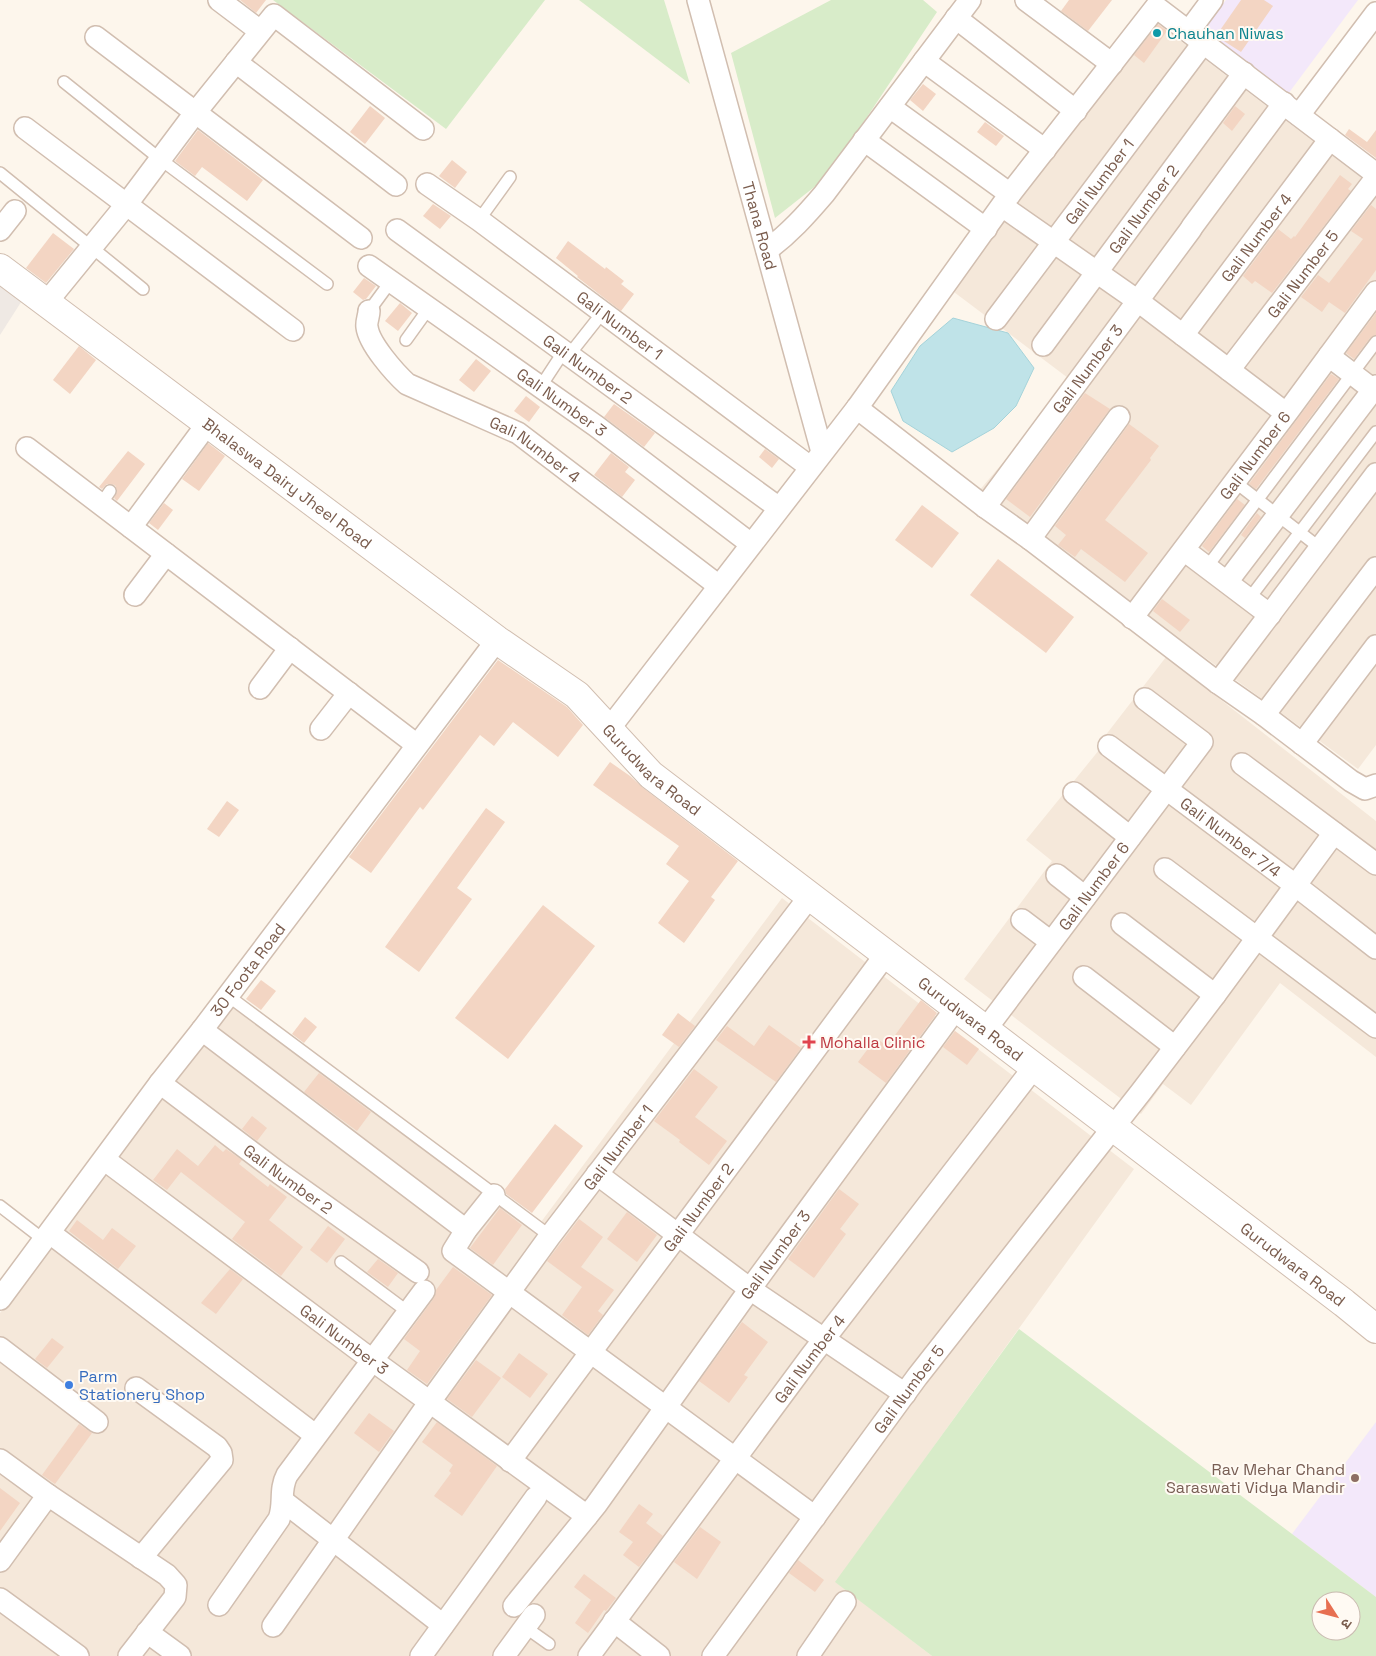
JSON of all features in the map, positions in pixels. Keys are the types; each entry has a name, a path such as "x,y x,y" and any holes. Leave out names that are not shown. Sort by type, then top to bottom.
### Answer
{"street":[{"path":"219,0 260,32"},
{"name":"Thana Road","path":"698,0 766,250 816,460"},
{"path":"766,250 803,219 824,194 970,0"},
{"path":"1026,0 1112,64"},
{"name":"Gali Number 1","path":"996,319 1196,37 1212,0"},
{"path":"609,729 857,408 1006,200 1112,64 1152,4 1292,109 1376,176"},
{"name":"Gali Number 3","path":"985,507 1192,228 1376,13"},
{"path":"46,303 126,205 195,113 274,15 423,128"},
{"path":"956,18 1076,110"},
{"path":"96,37 360,238"},
{"path":"924,61 1045,150"},
{"path":"236,62 396,185"},
{"name":"Gali Number 2","path":"1043,345 1244,73"},
{"path":"890,106 1006,200 1053,241 1138,301 1279,408"},
{"path":"25,128 293,330"},
{"name":"Gali Number 4","path":"1183,335 1330,139"},
{"path":"864,140 986,229"},
{"name":"Gali Number 5","path":"1229,370 1376,176"},
{"name":"Gali Number 1","path":"427,184 603,312 816,460"},
{"path":"0,230 15,211"},
{"name":"Gali Number 2","path":"398,230 779,508"},
{"name":"Gali Number 3","path":"369,266 596,426 752,544"},
{"name":"Bhalaswa Dairy Jheel Road","path":"0,268 497,640 577,695"},
{"name":"Gali Number 6","path":"1132,618 1376,292"},
{"name":"Gali Number 4","path":"369,311 367,327 375,345 396,375 407,384 518,433 719,586"},
{"path":"1227,582 1375,389 1329,356"},
{"path":"857,408 1218,683 1264,715 1351,781 1365,789 1376,786"},
{"path":"1030,539 1120,417"},
{"path":"131,527 208,423"},
{"path":"27,448 105,497 131,527 418,744"},
{"path":"1218,683 1376,474"},
{"path":"1184,550 1270,615"},
{"path":"135,595 166,554"},
{"path":"1264,715 1376,568"},
{"name":"30 Foota Road","path":"4,1285 47,1236 160,1083 497,640"},
{"path":"1302,744 1376,646"},
{"path":"260,688 290,648"},
{"path":"321,729 349,693"},
{"name":"Gurudwara Road","path":"577,695 651,775 986,1029 1376,1329"},
{"name":"Gali Number 6","path":"986,1029 1202,742 1145,699"},
{"name":"Gali Number 7/4","path":"1109,746 1296,885 1376,948"},
{"path":"1242,764 1376,864"},
{"path":"1074,794 1130,837"},
{"name":"Gali Number 5","path":"713,1656 905,1394 1215,995 1334,833"},
{"path":"1164,868 1376,1027"},
{"path":"1058,875 1085,897"},
{"name":"Gali Number 1","path":"273,1626 429,1403 550,1236 810,896"},
{"path":"1022,920 1051,942"},
{"path":"1122,924 1215,995"},
{"name":"Gali Number 2","path":"510,1461 886,954"},
{"path":"1084,978 1175,1047"},
{"name":"Gali Number 3","path":"104,1160 429,1403 510,1461 591,1510 957,1007"},
{"path":"202,1030 466,1230"},
{"name":"Gali Number 4","path":"589,1656 824,1339 1034,1066"},
{"name":"Gali Number 2","path":"160,1083 421,1281 408,1312"},
{"path":"597,1174 750,1289 905,1394"},
{"path":"494,1195 466,1230 453,1251 815,1517"},
{"path":"47,1236 315,1435"},
{"path":"219,1605 279,1519 283,1510 282,1485 287,1475 408,1312"},
{"path":"0,1348 97,1422"},
{"path":"136,1388 217,1447 221,1453 222,1460 141,1558"},
{"path":"0,1460 141,1558 176,1585 175,1597 129,1656"},
{"path":"0,1561 48,1495"},
{"path":"421,1656 536,1497"},
{"path":"283,1501 443,1625"},
{"path":"514,1606 591,1510"},
{"path":"0,1599 78,1656"},
{"path":"808,1656 846,1602"},
{"path":"504,1656 529,1621"},
{"path":"614,1622 659,1656"},
{"path":"147,1632 180,1656"}],"lane":[{"path":"64,82 160,159 327,284"},
{"path":"0,173 144,288"},
{"path":"479,220 510,177"},
{"path":"369,311 391,282"},
{"path":"406,340 429,308"},
{"path":"540,386 603,312"},
{"path":"1206,567 1376,342"},
{"path":"1249,599 1376,432"},
{"path":"1235,482 1320,548"},
{"path":"227,995 550,1236"},
{"path":"0,1206 47,1236"},
{"path":"341,1262 408,1312"},
{"path":"529,1621 549,1644"}],"shaded area":[{"path":"1226,0 1358,0 1288,94 1203,30"},
{"path":"1145,14 1376,189 1376,745 1358,769 978,492 1072,381 942,283"},
{"path":"0,280 23,299 0,335"},
{"path":"1166,657 1376,821 1376,1057 1280,983 1191,1105 1163,1084 1141,1114 964,979 1052,861 1026,840 1108,739 1105,736"},
{"path":"782,898 1134,1169 836,1582 932,1656 0,1656 0,1313 235,996 541,1222"},
{"name":"Rav Mehar Chand Saraswati Vidya Mandir","path":"1376,1422 1376,1597 1292,1534"}],"green space":[{"path":"273,0 545,0 446,129"},
{"path":"579,0 664,0 690,84"},
{"path":"831,0 923,0 937,12 827,177 775,218 731,53"},
{"path":"1019,1329 1376,1597 1376,1656 932,1656 835,1582"}],"water":[{"path":"953,318 1008,333 1034,368 1016,406 994,428 952,452 903,421 891,391 920,346"}],"building":[{"path":"240,0 266,0 256,13"},
{"path":"1069,0 1112,0 1088,31 1061,11"},
{"path":"1241,0 1264,0 1273,6 1241,52 1216,36"},
{"path":"1158,24 1167,31 1144,63 1134,55"},
{"path":"923,84 936,94 923,111 910,100"},
{"path":"370,106 385,118 365,144 350,132"},
{"path":"1235,106 1245,114 1232,131 1223,123"},
{"path":"985,122 1004,136 996,146 977,132"},
{"path":"1349,129 1367,142 1376,130 1376,158 1345,135"},
{"path":"198,130 263,180 247,201 202,167 195,176 175,161"},
{"path":"452,160 467,172 455,188 439,176"},
{"path":"1340,175 1352,184 1348,189 1351,191 1272,293 1255,281 1252,284 1243,276 1278,229 1291,239 1295,237"},
{"path":"433,204 451,216 440,229 423,216"},
{"path":"1371,205 1376,209 1376,270 1345,313 1329,302 1322,312 1301,297 1318,275 1329,283 1363,239 1351,231"},
{"path":"53,233 74,249 46,283 26,268"},
{"path":"568,241 624,281 621,284 634,294 621,311 556,258"},
{"path":"364,278 376,286 366,299 363,300 353,292"},
{"path":"400,303 412,313 398,331 385,321"},
{"path":"1376,313 1376,335 1370,338 1354,359 1346,353"},
{"path":"79,346 96,360 70,394 53,380"},
{"path":"476,359 491,371 474,392 459,380"},
{"path":"1331,374 1339,379 1256,489 1249,484"},
{"path":"1085,393 1110,409 1030,517 1006,499"},
{"path":"526,396 540,407 529,422 514,411"},
{"path":"614,404 655,433 644,447 604,417"},
{"path":"1129,424 1159,446 1150,458 1151,460 1105,520 1148,553 1125,582 1081,549 1075,557 1058,545 1066,535 1055,526"},
{"path":"208,443 225,456 199,491 182,479"},
{"path":"765,449 779,459 772,468 759,457"},
{"path":"128,451 145,464 117,501 114,498 117,491 115,485 107,484 102,489 99,487"},
{"path":"611,453 629,467 625,472 635,480 622,497 594,475"},
{"path":"1237,499 1245,505 1209,552 1202,546"},
{"path":"164,503 173,510 158,530 149,523"},
{"path":"922,505 959,533 932,568 895,540"},
{"path":"1257,513 1261,517 1245,538 1241,535"},
{"path":"998,559 1074,617 1046,653 970,595"},
{"path":"1162,599 1190,620 1180,632 1153,611"},
{"path":"498,660 567,707 583,725 558,757 513,722 494,746 480,735 423,810 420,807 371,873 349,857"},
{"path":"610,762 738,861 711,897 715,900 684,943 658,923 689,881 666,864 679,846 593,785"},
{"path":"227,801 239,810 219,837 207,829"},
{"path":"486,808 505,822 457,888 472,899 419,972 385,947"},
{"path":"543,905 595,946 508,1059 455,1018"},
{"path":"261,980 276,991 261,1010 246,999"},
{"path":"921,1000 937,1013 886,1083 858,1062 876,1038 887,1046"},
{"path":"678,1013 695,1026 679,1047 662,1035"},
{"path":"305,1017 317,1027 304,1043 292,1034"},
{"path":"769,1025 801,1048 776,1082 716,1040 727,1026 754,1046"},
{"path":"955,1031 979,1049 967,1065 943,1047"},
{"path":"694,1069 718,1087 695,1117 727,1141 709,1165 654,1121"},
{"path":"319,1073 371,1112 357,1131 304,1092"},
{"path":"252,1116 267,1128 257,1141 242,1129"},
{"path":"555,1124 583,1146 532,1213 506,1194 505,1189"},
{"path":"215,1145 223,1152 226,1149 242,1160 239,1164 268,1187 270,1184 287,1197 269,1220 303,1247 281,1276 232,1239 245,1222 181,1172 167,1190 153,1180 177,1149 198,1166"},
{"path":"839,1189 859,1204 840,1229 846,1234 814,1278 788,1259"},
{"path":"500,1208 522,1225 493,1265 470,1248"},
{"path":"627,1212 657,1235 637,1262 607,1239"},
{"path":"579,1219 603,1237 581,1267 614,1290 598,1311 603,1315 588,1335 562,1315 582,1287 547,1261"},
{"path":"77,1220 103,1240 112,1228 136,1246 118,1269 69,1231"},
{"path":"328,1226 345,1239 327,1263 310,1250"},
{"path":"378,1259 398,1273 388,1287 367,1272"},
{"path":"453,1267 492,1295 427,1384 407,1370 420,1351 404,1339 434,1298 436,1290"},
{"path":"230,1269 243,1279 216,1314 201,1303"},
{"path":"742,1322 768,1342 744,1375 748,1377 729,1403 699,1381"},
{"path":"52,1338 64,1347 47,1368 35,1359"},
{"path":"519,1353 548,1374 530,1398 502,1377"},
{"path":"476,1360 501,1378 472,1417 447,1399"},
{"path":"369,1413 394,1431 379,1452 354,1433"},
{"path":"437,1422 497,1466 462,1516 434,1496 451,1473 449,1471 453,1465 422,1442"},
{"path":"79,1424 92,1433 55,1484 42,1475"},
{"path":"0,1488 20,1503 0,1531"},
{"path":"639,1504 653,1514 646,1523 663,1536 639,1567 623,1555 633,1542 619,1532"},
{"path":"700,1527 721,1542 697,1579 674,1562"},
{"path":"798,1560 824,1580 815,1592 789,1573"},
{"path":"584,1574 616,1598 606,1611 604,1610 588,1633 575,1623 591,1600 574,1587"}],"place":[{"name":"Chauhan Niwas","path":"1157,33"},
{"name":"Mohalla Clinic","path":"809,1042"},
{"name":"Parm Stationery Shop","path":"69,1385"},
{"name":"Rav Mehar Chand Saraswati Vidya Mandir","path":"1355,1478"}]}
